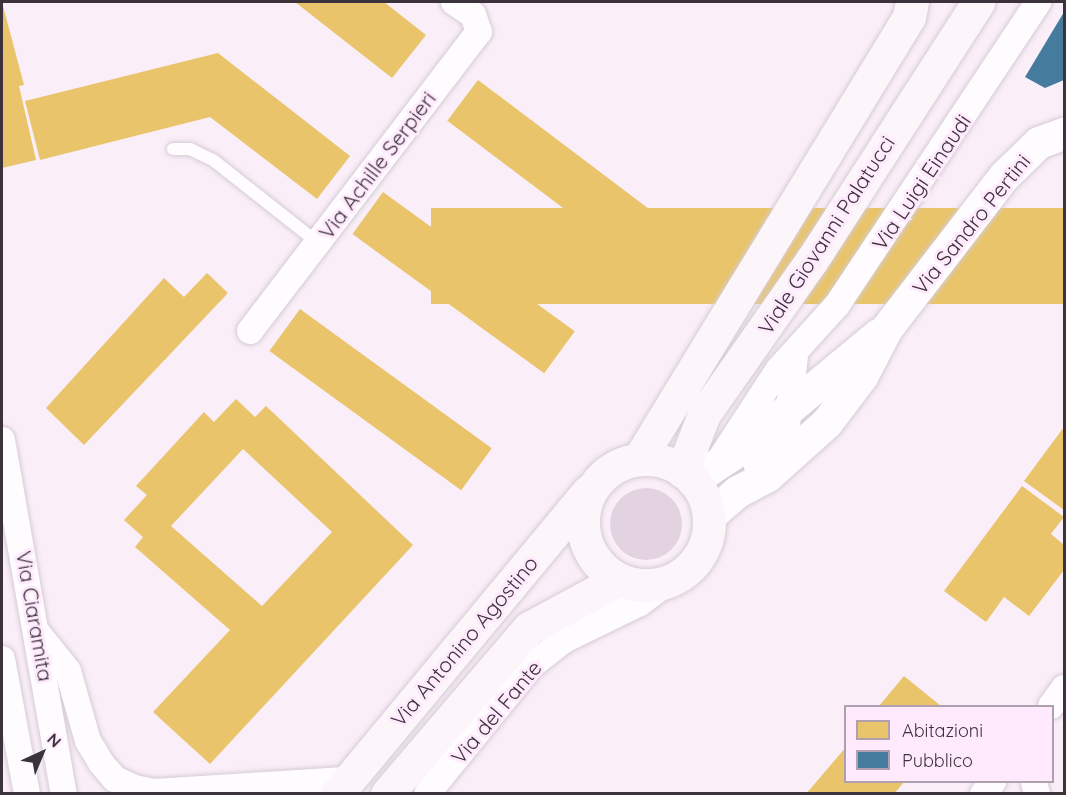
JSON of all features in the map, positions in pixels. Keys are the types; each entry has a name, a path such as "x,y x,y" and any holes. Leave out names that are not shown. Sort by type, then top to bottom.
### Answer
{"main road":[{"name":"Viale Giovanni Palatucci","path":"697,472 704,414 813,260 978,2"},
{"name":"Viale Giovanni Palatucci","path":"639,459 913,7"},
{"path":"639,459 662,461 697,472 709,517 705,543 693,566 665,584 633,585 618,580 601,567 585,540 583,508 591,489 604,474 639,459"},
{"name":"Via Antonino Agostino","path":"342,787 591,489"},
{"name":"Via Antonino Agostino","path":"387,794 528,628 618,580"}],"street":[{"name":"Via Achille Serpieri","path":"250,331 479,32 473,15 454,2"},
{"name":"Via Luigi Einaudi","path":"697,472 779,369 795,356 837,305 1038,2"},
{"name":"Via Sandro Pertini","path":"887,329 1017,162 1039,143 1065,134"},
{"path":"697,472 741,449 789,407 887,329"},
{"path":"709,517 738,492 768,476 827,423 862,377 887,329"},
{"path":"738,492 758,465 780,446 786,435 795,356"},
{"name":"Via Ciaramita","path":"2,440 64,794"},
{"name":"Via del Fante","path":"427,794 540,659 564,640 640,603 665,584"},
{"path":"37,632 68,670 88,741 101,763 115,779 134,788 155,792 342,787"},
{"name":"Via Ciaramita","path":"2,658 27,794"},
{"path":"1052,705 1065,688"}],"lane":[{"path":"173,149 190,149 213,160 318,243"}],"shaded area":[{"path":"639,488 653,488 672,498 682,517 682,531 672,550 653,560 639,560 620,550 610,531 610,517 620,498"}],"building: Abitazioni":[{"path":"2,2 24,85 19,86 36,160 2,168"},
{"path":"295,2 384,2 426,35 392,78"},
{"path":"218,53 350,156 317,199 210,117 40,160 25,101"},
{"path":"478,80 667,223 637,263 447,121"},
{"path":"383,192 575,331 544,373 352,234"},
{"path":"431,208 1064,208 1064,304 431,304"},
{"path":"207,273 228,293 84,445 46,408 164,278 184,297"},
{"path":"300,309 492,448 461,490 269,351"},
{"path":"236,399 255,417 266,406 413,545 210,764 153,712 230,630 135,547 143,537 124,520 147,495 136,486 204,412 214,422","holes":["243,449 332,532 262,606 171,526"]},
{"path":"1064,427 1064,510 1024,481"},
{"path":"1022,486 1064,517 1051,534 1064,545 1064,570 1029,616 1004,597 986,622 944,591"},
{"path":"904,676 940,705 880,705"},
{"path":"844,749 844,783 903,783 894,794 806,794"}],"building: Pubblico":[{"path":"1064,12 1064,80 1045,88 1025,77"}]}
